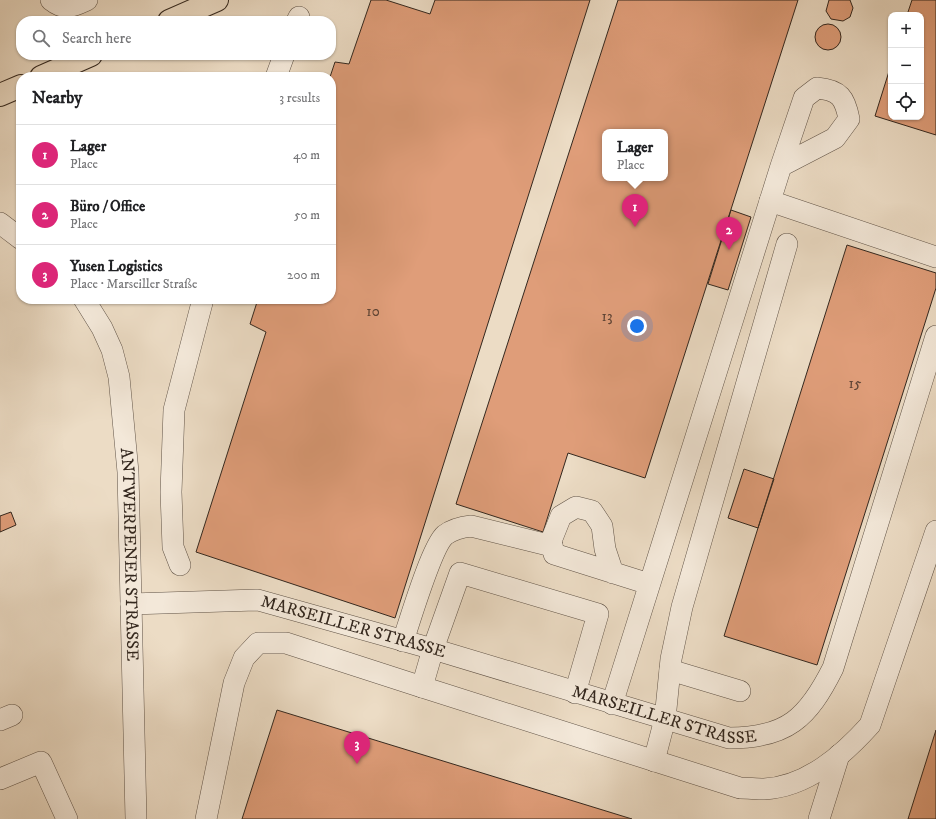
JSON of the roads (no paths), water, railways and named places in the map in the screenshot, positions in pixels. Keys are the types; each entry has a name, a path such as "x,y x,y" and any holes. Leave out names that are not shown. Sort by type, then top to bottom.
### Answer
{"main road":[{"path":"180,16 217,0"},
{"path":"58,72 81,60"},
{"path":"0,95 16,88"}],"street":[{"path":"51,0 58,6 71,7 87,0"},
{"path":"278,72 282,60"},
{"path":"612,704 781,166"},
{"path":"770,201 936,256"},
{"path":"0,223 16,235"},
{"path":"654,761 665,719 670,670 682,607 787,244"},
{"name":"ANTWERPENER STRASSE","path":"87,304 102,328 112,350 119,377 128,472 136,819"},
{"path":"180,565 173,547 171,492 174,410 202,304"},
{"name":"MARSEILLER STRASSE","path":"131,604 258,600 433,649 729,738 753,738 789,726 805,713 821,692 833,668 936,336"},
{"path":"613,573 605,549 602,526 592,511 576,507 562,516 551,541 554,554 613,573 649,584"},
{"path":"403,641 435,550 445,535 458,528 471,526 552,546"},
{"path":"206,819 234,683 244,658 258,643 286,644 740,788 765,789 795,782 831,763 870,726 936,531"},
{"path":"422,687 433,649 460,572 598,614 576,693"},
{"path":"670,670 740,691"},
{"path":"819,819 839,756"},
{"path":"0,779 41,762 67,819"}],"place":[{"name":"Lager","path":"635,227"},
{"name":"Büro / Office","path":"729,250"},
{"name":"Yusen Logistics","path":"357,764"}]}
